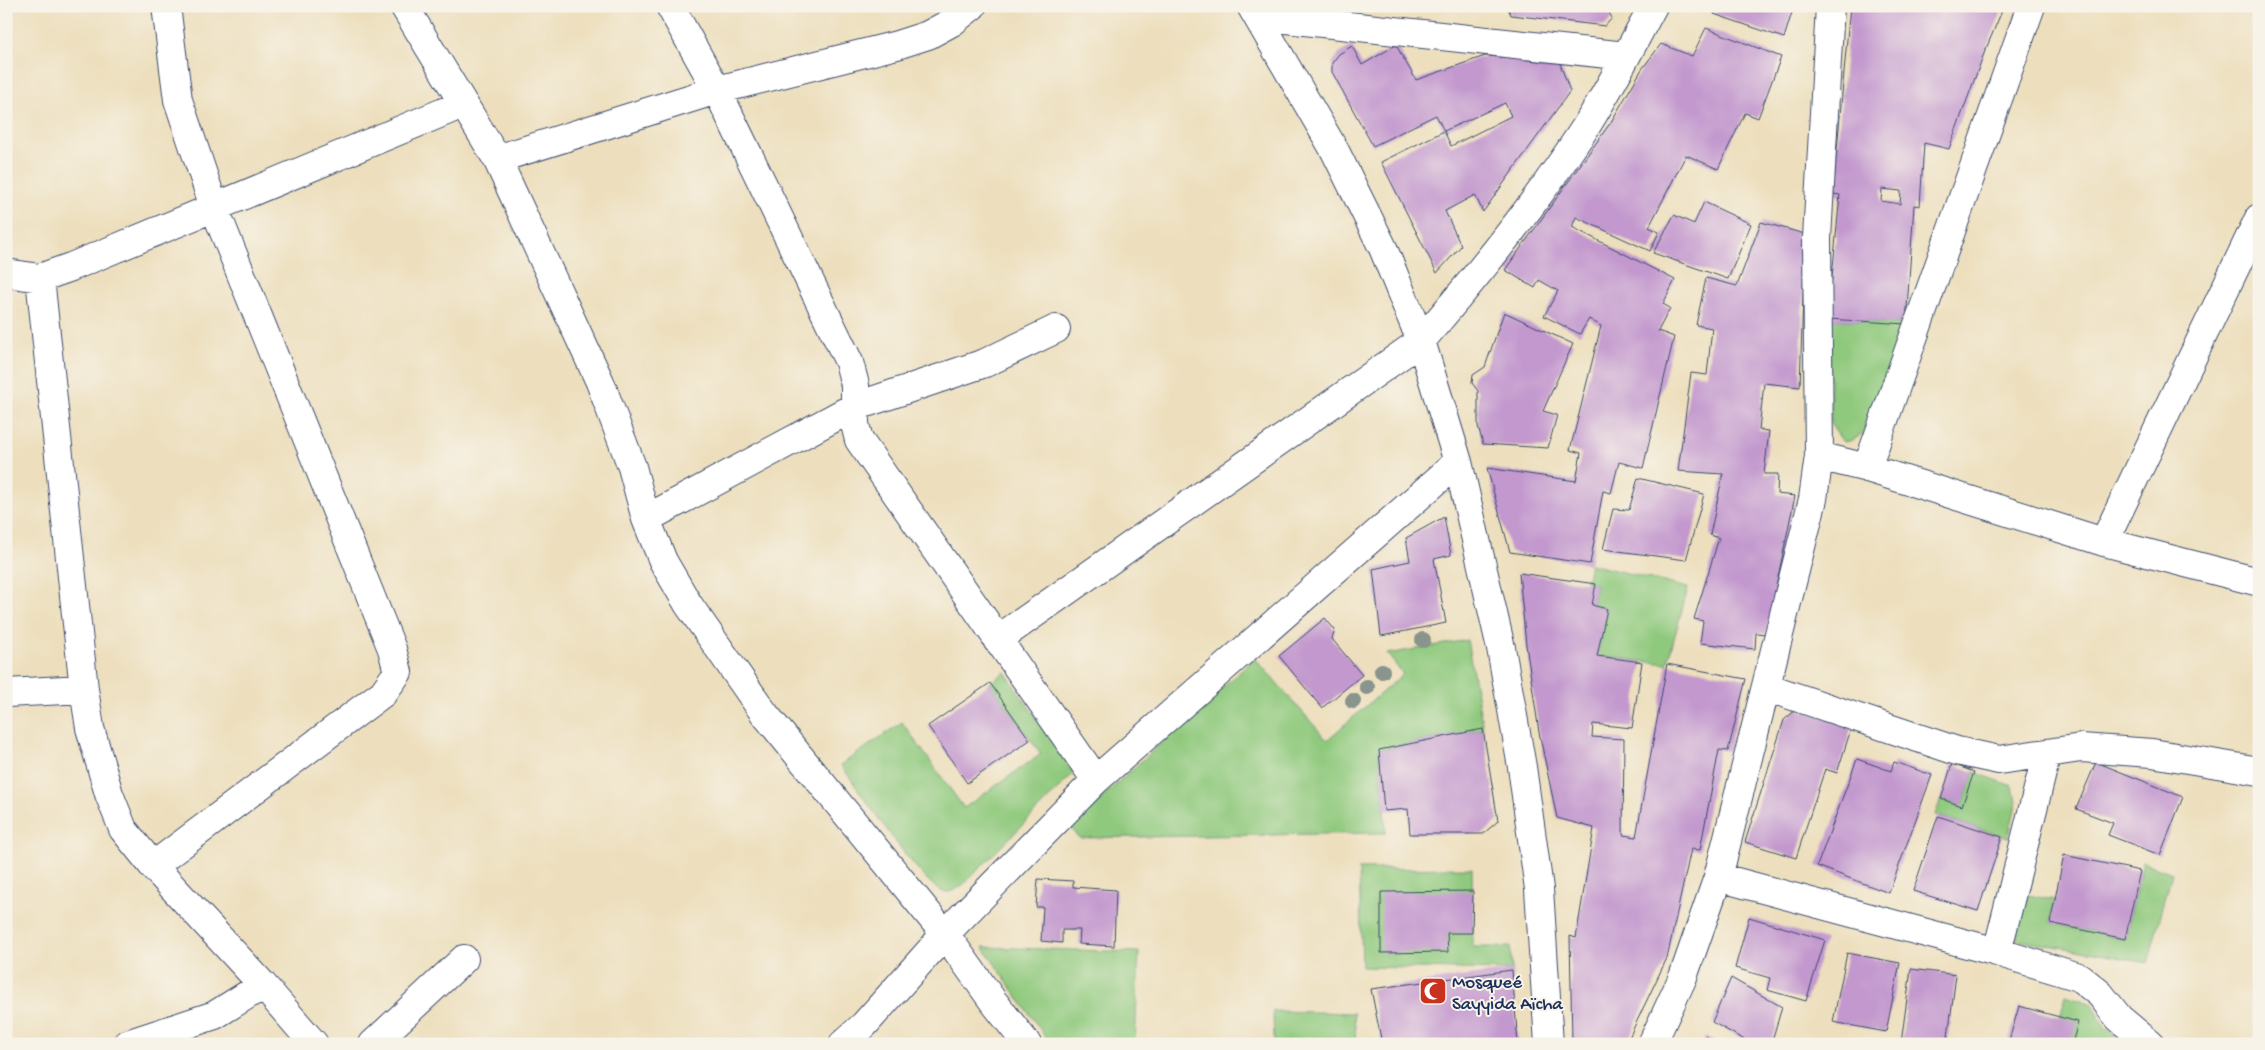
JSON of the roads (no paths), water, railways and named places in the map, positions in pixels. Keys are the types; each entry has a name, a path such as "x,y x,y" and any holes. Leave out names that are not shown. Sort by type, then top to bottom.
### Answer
{"street":[{"path":"153,866 383,693 398,672 394,655 214,206 178,100 166,6"},
{"path":"404,6 497,159 600,382 632,467 646,519 663,561 688,604 764,713 945,934 993,1001 1027,1044"},
{"path":"670,6 717,90 849,362 855,385 855,424 859,440 1096,780"},
{"path":"497,159 717,90 897,45 928,35 952,22 972,6"},
{"path":"997,640 1421,342 1474,280 1535,200 1583,130 1654,6"},
{"path":"1652,1044 1683,976 1718,877 1813,499 1819,456 1817,238 1830,6"},
{"path":"1867,468 2030,6"},
{"path":"1254,11 1626,56"},
{"path":"1254,11 1339,159 1383,248 1421,342 1458,462 1500,648 1522,768 1540,889 1548,1044"},
{"path":"6,273 40,278 125,246 214,206 463,104"},
{"path":"2104,542 2249,262 2259,218"},
{"path":"40,278 84,690 90,728 109,794 123,829 153,866 263,985 314,1044"},
{"path":"646,519 854,407 985,363 1056,329"},
{"path":"1819,456 1867,468 2104,542 2259,582"},
{"path":"843,1044 864,1024 945,934 1096,780 1458,462"},
{"path":"1766,687 1957,751 1999,760 2081,748 2152,753 2259,770"},
{"path":"6,692 84,690"},
{"path":"1996,952 2047,753"},
{"path":"1718,877 1996,952 2079,977 2100,994 2119,1018 2150,1044"},
{"path":"373,1044 464,959"},
{"path":"127,1044 215,1015 263,985"}],"place":[{"name":"Mosqueé Sayyida Aïcha","path":"1433,991"}]}
